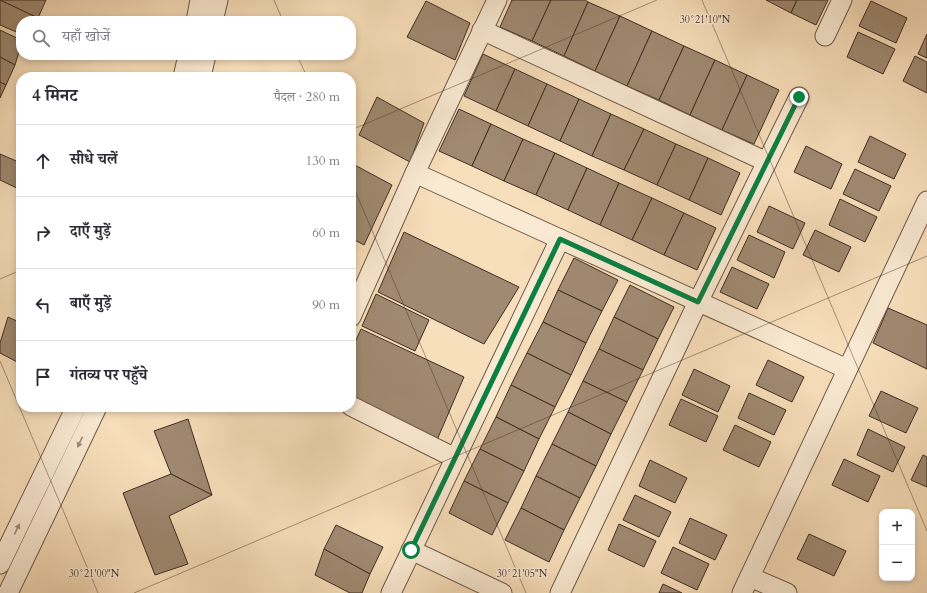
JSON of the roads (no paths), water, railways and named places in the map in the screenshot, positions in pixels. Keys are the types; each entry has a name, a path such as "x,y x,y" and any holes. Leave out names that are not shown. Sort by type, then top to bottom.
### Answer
{"street":[{"path":"197,16 200,0"},
{"path":"215,16 218,0"},
{"path":"356,306 415,173 497,0"},
{"path":"825,36 842,0"},
{"path":"482,30 767,162"},
{"path":"184,72 187,60"},
{"path":"202,72 205,60"},
{"path":"560,593 698,302 799,97"},
{"path":"415,173 847,369"},
{"path":"787,593 746,585 927,201"},
{"path":"391,593 560,239"},
{"path":"356,408 456,458"},
{"path":"8,593 6,568 74,412"},
{"path":"6,568 94,412"},
{"path":"411,550 502,593"}]}
